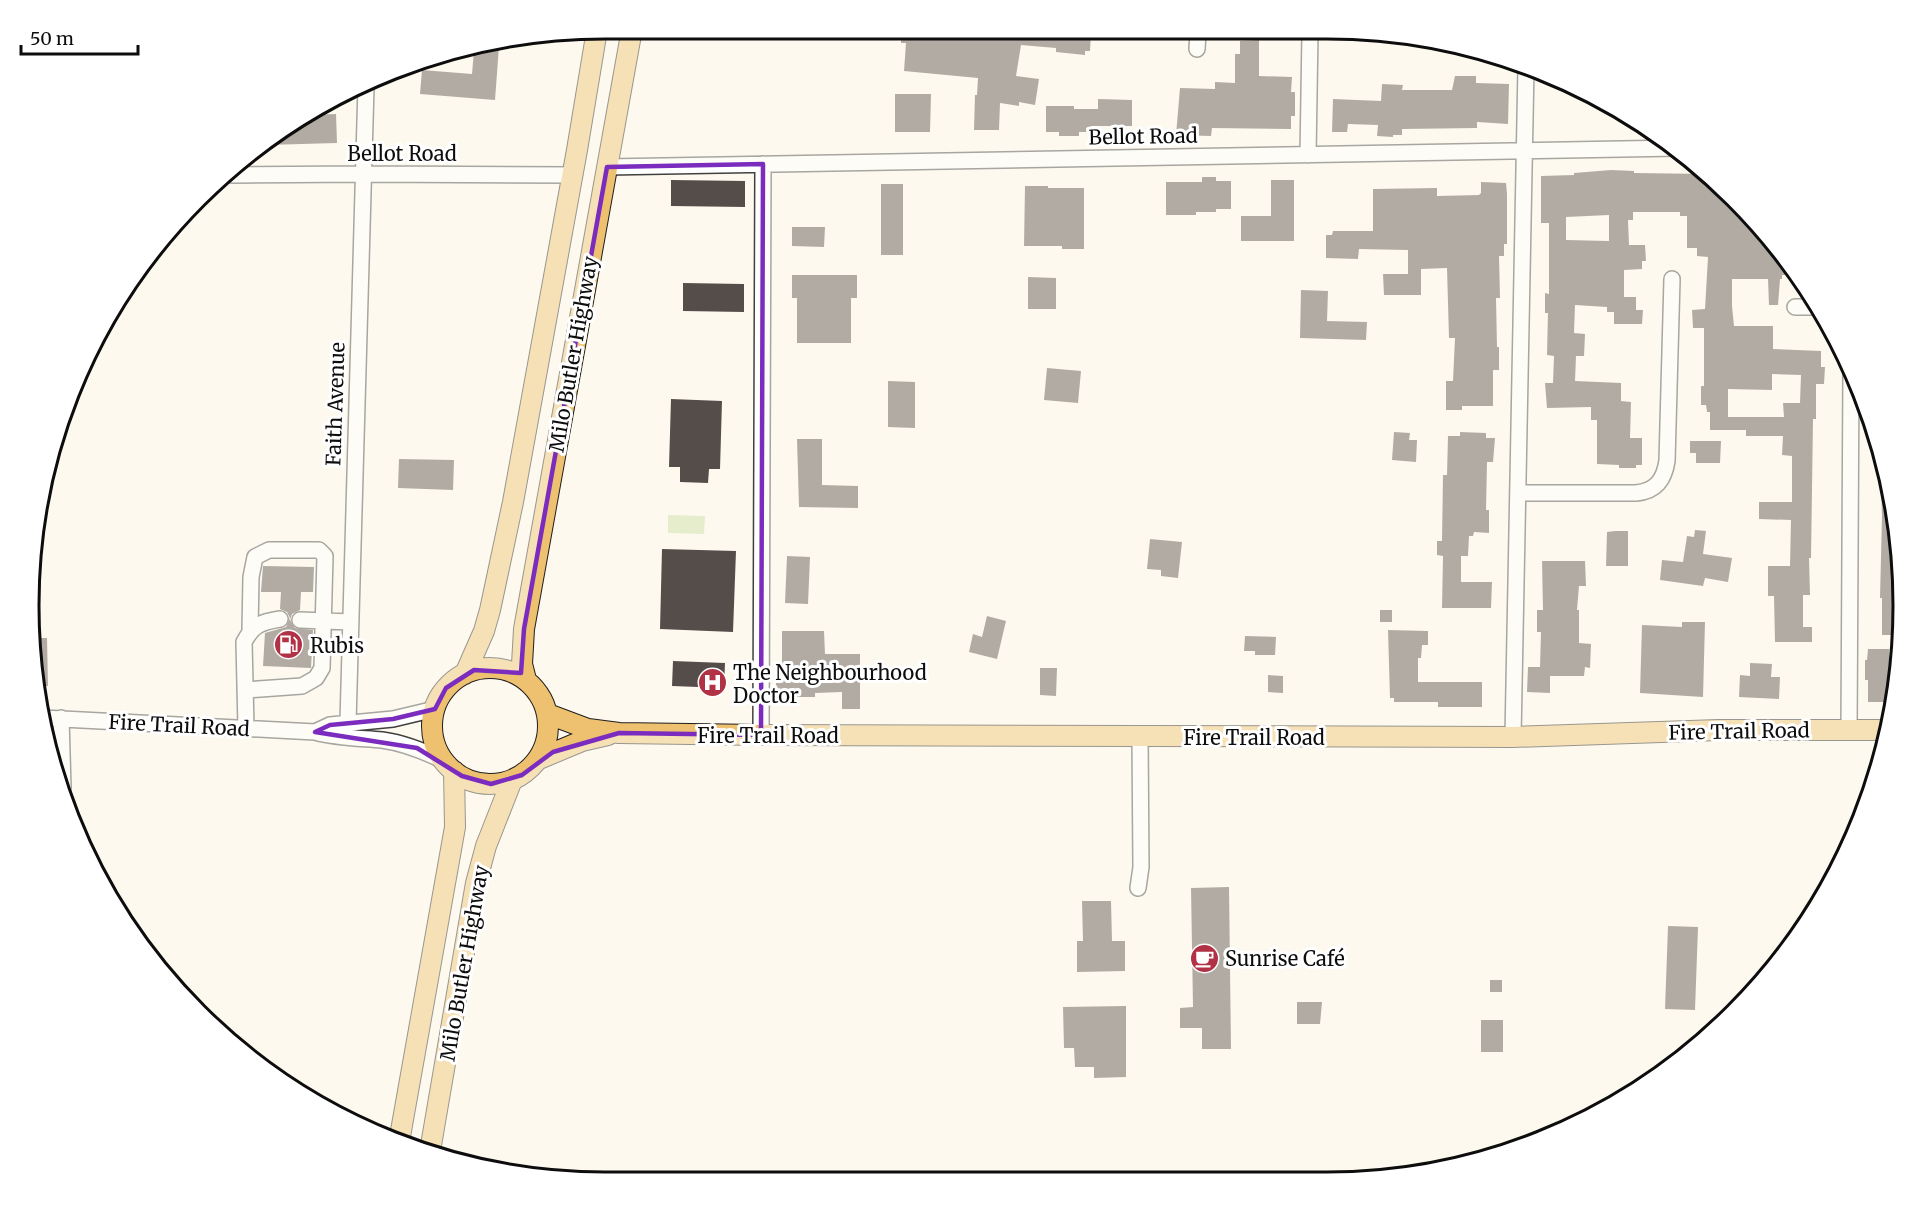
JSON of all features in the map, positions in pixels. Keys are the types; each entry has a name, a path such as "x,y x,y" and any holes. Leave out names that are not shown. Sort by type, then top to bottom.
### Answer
{"main road":[{"name":"Milo Butler Highway","path":"465,674 484,631 499,571 524,447 595,39"},
{"name":"Milo Butler Highway","path":"526,680 522,664 524,629 630,39"},
{"path":"485,668 508,670 526,680 540,695 548,714 545,747 531,768 512,780 501,783 481,783 449,766 438,752 432,730 435,709 446,688 465,674 485,668"},
{"name":"Fire Trail Road","path":"548,714 588,729 619,733 761,735 1513,737 1719,730 1879,730"},
{"name":"Fire Trail Road","path":"539,759 582,741 619,733"},
{"name":"Milo Butler Highway","path":"401,1133 455,827 449,766"},
{"name":"Milo Butler Highway","path":"431,1144 476,882 486,846 512,780"}],"street":[{"path":"1197,49 1198,39"},
{"path":"1308,155 1310,39"},
{"path":"1513,737 1526,75"},
{"name":"Faith Avenue","path":"348,722 366,92"},
{"name":"Bellot Road","path":"607,168 1661,148"},
{"path":"761,735 763,164"},
{"name":"Bellot Road","path":"238,175 573,176"},
{"path":"1518,493 1636,493 1647,492 1661,480 1666,461 1672,279"},
{"path":"1795,307 1808,308"},
{"path":"1850,731 1851,391"},
{"path":"245,690 310,684 322,668 325,556 319,550 269,550 255,557 251,577 250,630 244,642 245,690 246,728"},
{"path":"250,630 264,622 280,619"},
{"path":"300,620 351,622"},
{"name":"Fire Trail Road","path":"315,732 330,724 393,719 435,709"},
{"name":"Fire Trail Road","path":"50,718 315,732 417,748 449,766"},
{"path":"61,718 62,766"},
{"path":"1138,888 1141,867 1140,737"}],"highlighted area":[{"path":"763,164 761,735 619,733 553,752 522,775 491,784 462,776 417,748 315,732 330,725 393,719 435,709 446,688 474,670 521,673 524,629 607,167"}],"green space":[{"path":"668,515 705,516 704,534 668,533"}],"building":[{"path":"901,39 1091,39 1090,51 1085,51 1085,55 1056,52 1056,48 1021,45 1016,76 1039,79 1035,105 1019,102 1019,106 1000,103 999,130 974,130 978,78 904,71 906,43 901,43"},
{"path":"1259,40 1259,76 1292,77 1291,92 1295,92 1295,116 1291,116 1291,129 1212,128 1211,136 1176,135 1180,88 1215,89 1215,82 1235,83 1235,54 1240,54 1240,41"},
{"path":"499,49 495,100 420,94 422,70 472,74 474,55"},
{"path":"1455,76 1476,76 1476,83 1509,84 1508,124 1477,122 1477,128 1402,129 1402,135 1393,135 1393,137 1377,136 1378,125 1348,124 1347,132 1332,132 1333,99 1381,101 1382,84 1403,85 1402,90 1452,90"},
{"path":"895,94 931,94 930,132 895,132"},
{"path":"1098,99 1132,100 1132,126 1091,126 1091,132 1079,132 1079,136 1059,136 1059,132 1046,132 1046,106 1098,109"},
{"path":"323,114 336,114 337,143 276,145 291,134"},
{"path":"1611,170 1634,171 1634,173 1693,174 1727,205 1786,275 1782,275 1780,279 1778,305 1769,305 1768,279 1732,279 1732,306 1734,326 1773,326 1773,349 1821,351 1821,367 1825,367 1824,384 1816,384 1816,419 1813,419 1811,558 1809,558 1810,595 1803,595 1803,627 1812,627 1812,642 1775,642 1774,596 1768,596 1768,566 1790,566 1791,520 1759,519 1759,502 1792,502 1792,456 1782,455 1783,436 1746,436 1746,430 1710,430 1710,412 1707,412 1706,405 1701,405 1701,386 1704,386 1704,328 1693,328 1692,310 1705,309 1708,257 1697,256 1697,248 1687,248 1687,216 1680,216 1680,212 1633,212 1633,220 1628,220 1629,245 1645,245 1646,261 1642,261 1642,269 1624,270 1624,297 1636,297 1636,310 1643,310 1642,324 1614,324 1614,312 1607,312 1607,307 1575,305 1574,333 1585,334 1584,356 1576,356 1575,381 1621,383 1621,401 1631,402 1630,438 1642,438 1642,465 1636,465 1636,468 1619,468 1619,465 1597,464 1597,420 1591,420 1591,407 1547,408 1545,383 1553,383 1554,356 1547,355 1548,313 1545,313 1545,293 1549,294 1549,223 1541,223 1541,176 1574,175 1574,173","holes":["1609,215 1609,241 1566,240 1566,217","1772,374 1801,375 1800,403 1783,403 1784,417 1728,417 1728,389 1772,390"]},
{"path":"1202,177 1216,177 1216,181 1231,181 1231,209 1196,212 1196,215 1166,215 1166,182 1202,182"},
{"path":"671,180 745,181 745,207 671,206"},
{"path":"1271,180 1294,180 1294,241 1241,241 1241,216 1271,216"},
{"path":"1481,182 1506,183 1507,244 1504,244 1504,256 1499,256 1500,298 1496,298 1499,370 1493,370 1493,406 1462,406 1462,410 1446,410 1446,381 1453,381 1455,338 1449,338 1447,268 1421,269 1421,295 1384,295 1383,274 1408,274 1408,250 1359,249 1358,259 1326,258 1326,235 1332,235 1333,231 1373,231 1373,189 1437,188 1437,196 1479,195"},
{"path":"881,184 903,184 903,255 881,255"},
{"path":"1025,186 1084,188 1084,249 1062,249 1062,246 1024,246"},
{"path":"792,227 825,227 824,247 792,246"},
{"path":"792,275 857,275 857,298 851,298 851,343 797,343 797,298 792,298"},
{"path":"1028,277 1056,278 1056,309 1028,309"},
{"path":"683,283 744,284 744,312 683,311"},
{"path":"1301,290 1328,291 1327,321 1367,322 1366,340 1300,338"},
{"path":"1047,368 1081,371 1078,403 1044,400"},
{"path":"888,381 915,382 915,428 888,427"},
{"path":"671,399 722,401 720,469 709,469 708,483 680,482 680,467 669,467"},
{"path":"1394,432 1410,433 1409,440 1417,440 1416,462 1392,460"},
{"path":"1460,432 1486,433 1486,438 1495,438 1493,462 1487,462 1486,510 1489,510 1489,533 1474,532 1473,536 1469,536 1468,556 1461,556 1461,582 1492,582 1491,608 1442,608 1443,556 1437,555 1437,541 1442,541 1443,475 1447,475 1448,436 1460,436"},
{"path":"797,439 822,439 822,485 858,486 858,508 799,507"},
{"path":"1690,441 1721,441 1720,463 1696,463 1696,453 1690,453"},
{"path":"399,459 454,460 453,490 398,488"},
{"path":"1881,492 1892,568 1892,635 1882,635 1882,598 1880,598"},
{"path":"1695,530 1706,531 1703,554 1732,558 1728,582 1705,578 1703,586 1660,580 1662,560 1683,562 1687,536 1694,537"},
{"path":"1628,531 1628,566 1606,566 1607,532"},
{"path":"1150,539 1182,542 1178,578 1161,576 1161,570 1147,569"},
{"path":"662,549 736,551 733,632 660,629"},
{"path":"787,556 810,557 808,604 785,603"},
{"path":"1542,561 1585,561 1586,586 1579,586 1577,610 1579,610 1579,643 1591,644 1590,668 1585,667 1584,676 1550,676 1550,693 1527,692 1528,667 1540,667 1541,632 1537,632 1537,610 1543,610"},
{"name":"Rubis","path":"263,566 314,567 313,592 301,592 300,610 292,614 290,620 295,628 313,630 311,668 263,666 265,633 286,627 290,618 287,612 280,609 281,592 261,592"},
{"path":"1380,610 1392,610 1392,622 1380,622"},
{"path":"987,616 1006,621 997,659 969,652 973,634 982,637"},
{"path":"1682,622 1705,622 1703,697 1640,693 1642,625 1682,627"},
{"path":"1388,630 1428,631 1428,645 1422,645 1421,658 1418,658 1418,682 1482,682 1482,707 1438,707 1438,702 1394,702 1394,698 1390,698"},
{"path":"782,631 824,631 825,654 860,654 860,709 842,709 842,692 815,693 815,697 776,694 776,664 782,664"},
{"path":"1245,636 1276,637 1275,655 1255,655 1255,651 1244,651"},
{"path":"40,638 47,638 48,686 45,686"},
{"path":"1868,649 1889,649 1889,670 1884,702 1868,702 1868,680 1865,680 1865,660 1867,660"},
{"path":"673,661 725,663 724,688 672,686"},
{"path":"1750,663 1772,664 1771,677 1780,677 1779,699 1739,697 1740,675 1750,676"},
{"path":"1040,668 1057,668 1056,696 1040,695"},
{"path":"1268,675 1283,676 1283,693 1268,692"},
{"path":"1229,887 1231,1049 1202,1049 1202,1028 1180,1028 1180,1008 1193,1007 1191,888"},
{"path":"1082,901 1111,901 1112,941 1125,941 1125,971 1077,972 1077,941 1083,941"},
{"path":"1668,926 1698,927 1695,1010 1665,1009"},
{"path":"1490,980 1502,980 1502,992 1490,992"},
{"path":"1297,1002 1322,1002 1320,1024 1297,1024"},
{"path":"1126,1006 1126,1077 1094,1078 1094,1067 1075,1067 1074,1048 1064,1048 1063,1007"},
{"path":"1481,1020 1503,1020 1503,1052 1481,1052"}],"place":[{"name":"Rubis","path":"289,645"},
{"name":"The Neighbourhood Doctor","path":"712,683"},
{"name":"Sunrise Café","path":"1204,958"}]}
